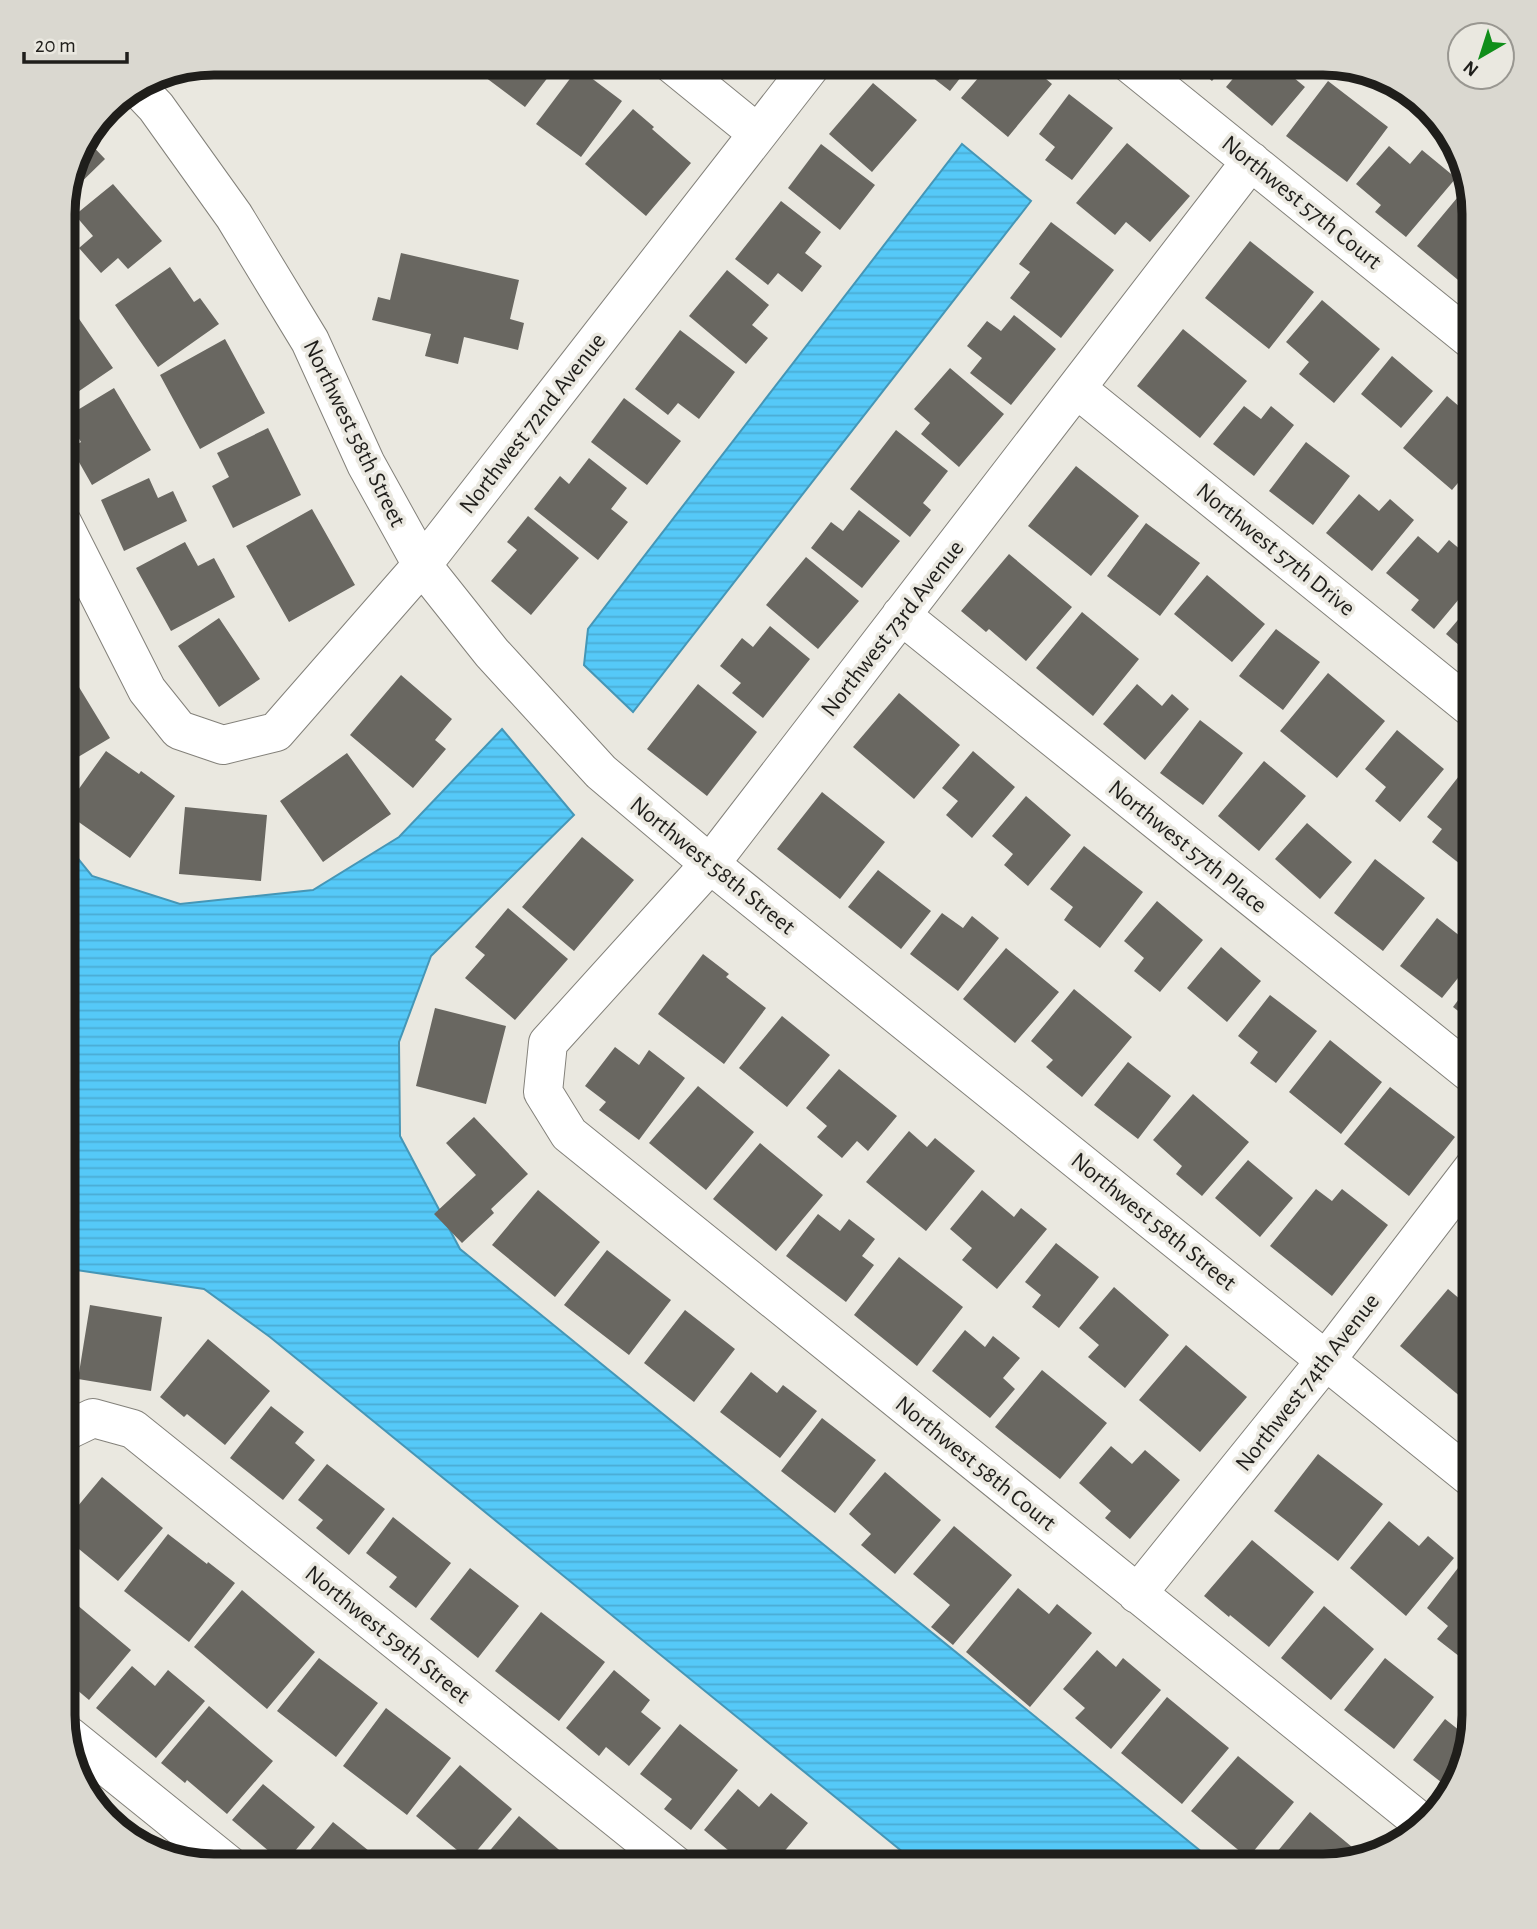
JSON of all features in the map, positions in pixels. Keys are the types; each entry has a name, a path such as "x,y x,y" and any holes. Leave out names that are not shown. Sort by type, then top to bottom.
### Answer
{"street":[{"path":"687,76 757,133"},
{"name":"Northwest 72nd Avenue","path":"76,549 147,690 179,730 223,745 276,732 422,565 803,76"},
{"name":"Northwest 57th Court","path":"1145,76 1462,332"},
{"name":"Northwest 58th Street","path":"144,95 156,107 234,216 310,341 366,464 422,565 492,653 601,772 710,864 1462,1470"},
{"name":"Northwest 73rd Avenue","path":"543,1092 548,1043 710,864 1251,161"},
{"name":"Northwest 57th Drive","path":"1077,389 1462,700"},
{"name":"Northwest 57th Place","path":"901,615 1462,1066"},
{"name":"Northwest 58th Court","path":"543,1092 569,1134 1416,1818"},
{"name":"Northwest 74th Avenue","path":"1137,1594 1326,1360 1462,1183"},
{"name":"Northwest 59th Street","path":"78,1426 133,1429 661,1854"},
{"path":"78,1744 215,1854"}],"water":[{"path":"962,144 1031,201 633,712 584,665 588,629"},
{"path":"502,729 574,815 431,956 399,1042 400,1136 460,1249 1204,1854 905,1854 270,1337 204,1289 75,1270 76,856 92,876 180,904 313,890 399,837"}],"building":[{"path":"484,76 549,76 525,107"},
{"path":"572,76 589,76 622,101 581,157 536,124"},
{"path":"931,76 962,76 950,91"},
{"path":"980,76 1042,76 1052,84 1008,137 961,98"},
{"path":"1235,76 1292,76 1305,87 1272,126 1226,87"},
{"path":"1328,81 1388,127 1347,182 1286,136"},
{"path":"873,83 917,120 872,172 829,134"},
{"path":"1069,94 1113,128 1072,180 1045,160 1055,147 1039,134"},
{"path":"633,109 691,163 646,216 585,164"},
{"path":"1127,143 1190,196 1150,242 1126,222 1115,235 1076,203"},
{"path":"821,144 875,185 840,230 788,188"},
{"path":"1389,146 1410,164 1422,150 1456,178 1406,237 1375,212 1381,205 1356,184"},
{"path":"93,147 105,159 78,185"},
{"path":"113,184 162,241 128,269 118,258 101,273 79,248 93,236 76,214"},
{"path":"1461,194 1462,283 1417,246"},
{"path":"781,201 821,232 805,253 822,266 802,292 778,273 768,285 735,259"},
{"path":"1051,222 1114,270 1061,338 1010,298 1030,272 1019,264"},
{"path":"1250,241 1314,292 1269,349 1205,298"},
{"path":"401,253 519,280 510,319 524,323 518,350 464,337 458,364 425,356 431,334 372,320 378,297 390,300"},
{"path":"170,267 194,302 200,298 219,324 158,367 115,305"},
{"path":"727,270 769,305 752,325 768,338 746,364 689,316"},
{"path":"1322,300 1380,349 1334,403 1299,374 1309,362 1286,342"},
{"path":"76,314 113,368 76,393"},
{"path":"1014,315 1056,349 1011,405 970,373 982,358 967,346 987,321 1001,331"},
{"path":"1183,329 1247,381 1200,438 1137,386"},
{"path":"680,330 735,372 699,419 678,403 668,415 635,389"},
{"path":"225,339 265,413 200,449 160,375"},
{"path":"1392,356 1433,391 1401,428 1361,394"},
{"path":"950,368 1004,414 959,467 921,434 930,423 914,409"},
{"path":"114,388 151,450 92,485 76,457 76,445 81,442 76,433 76,411"},
{"path":"1447,396 1462,409 1462,478 1452,490 1403,448"},
{"path":"624,398 681,441 647,485 591,442"},
{"path":"1244,406 1261,419 1271,406 1294,425 1254,476 1213,444"},
{"path":"268,428 301,495 233,528 212,486 229,477 217,453"},
{"path":"896,430 948,471 923,503 931,510 910,537 850,489"},
{"path":"1306,442 1350,476 1313,525 1269,491"},
{"path":"589,458 627,488 611,509 628,522 598,560 534,509 560,476 569,484"},
{"path":"1076,466 1139,516 1091,576 1028,526"},
{"path":"149,478 158,498 173,491 187,521 124,551 101,500"},
{"path":"1359,494 1379,511 1390,499 1414,520 1372,571 1326,533"},
{"path":"312,509 355,585 289,622 246,546"},
{"path":"859,510 900,541 862,588 811,548 831,522 843,531"},
{"path":"528,516 579,558 531,615 491,581 517,550 507,542"},
{"path":"1146,523 1200,563 1160,616 1107,576"},
{"path":"1418,536 1438,553 1449,540 1462,551 1462,595 1434,629 1411,610 1419,600 1386,573"},
{"path":"185,542 198,566 214,558 235,597 171,631 136,568"},
{"path":"1009,554 1072,607 1026,661 989,629 986,632 961,611"},
{"path":"806,557 859,601 818,649 766,605"},
{"path":"1207,575 1265,624 1232,662 1174,614"},
{"path":"1082,612 1139,659 1093,716 1036,668"},
{"path":"1462,615 1462,648 1446,634"},
{"path":"219,618 260,679 219,707 178,646"},
{"path":"770,626 810,659 763,718 732,693 741,683 720,666 742,638 753,647"},
{"path":"1276,629 1320,662 1283,710 1239,676"},
{"path":"1328,673 1385,721 1337,778 1280,731"},
{"path":"401,675 452,719 435,740 446,749 413,788 350,735"},
{"path":"76,682 110,738 76,758"},
{"path":"698,684 757,732 707,796 647,749"},
{"path":"1137,684 1162,706 1172,694 1189,709 1145,760 1103,724"},
{"path":"899,693 960,745 914,799 853,747"},
{"path":"1200,720 1243,753 1203,805 1160,773"},
{"path":"1397,730 1444,769 1400,822 1375,801 1386,787 1365,769"},
{"path":"106,751 139,774 141,771 175,796 130,858 76,820 76,793"},
{"path":"973,751 1015,787 972,838 946,815 958,801 942,788"},
{"path":"347,753 391,814 323,862 280,801"},
{"path":"1264,761 1306,796 1259,851 1218,816"},
{"path":"1459,776 1462,778 1460,864 1432,842 1442,829 1427,817"},
{"path":"822,792 885,842 840,899 777,849"},
{"path":"1026,796 1071,835 1028,886 1004,865 1013,854 992,836"},
{"path":"185,807 267,815 261,881 179,874"},
{"path":"1307,823 1352,862 1320,899 1275,859"},
{"path":"582,837 634,880 574,951 522,907"},
{"path":"1084,846 1143,892 1100,948 1064,920 1073,907 1050,889"},
{"path":"1375,859 1425,898 1383,951 1334,913"},
{"path":"878,870 931,911 901,949 848,907"},
{"path":"1157,901 1203,940 1160,992 1134,971 1144,958 1124,941"},
{"path":"508,908 568,959 515,1020 465,978 485,955 475,947"},
{"path":"942,913 963,928 972,916 999,938 958,991 910,954"},
{"path":"1437,918 1462,938 1462,973 1442,998 1400,966"},
{"path":"1221,947 1261,981 1227,1022 1187,988"},
{"path":"1006,948 1059,992 1015,1043 963,999"},
{"path":"703,954 729,974 726,977 766,1008 724,1064 658,1014"},
{"path":"1074,989 1132,1037 1082,1097 1046,1067 1053,1060 1031,1041"},
{"path":"1270,995 1317,1031 1276,1083 1250,1063 1258,1052 1238,1036"},
{"path":"1462,995 1462,1014 1453,1007"},
{"path":"435,1008 506,1026 486,1104 416,1086"},
{"path":"782,1016 830,1055 787,1107 739,1068"},
{"path":"1330,1040 1382,1082 1341,1134 1289,1092"},
{"path":"615,1047 639,1065 649,1050 685,1078 639,1140 599,1110 606,1102 585,1086"},
{"path":"1128,1062 1171,1096 1138,1139 1094,1105"},
{"path":"839,1069 897,1116 868,1151 857,1141 842,1158 817,1137 827,1126 806,1108"},
{"path":"698,1086 754,1132 706,1190 649,1143"},
{"path":"1390,1087 1455,1137 1409,1196 1344,1144"},
{"path":"1193,1094 1249,1142 1202,1196 1176,1174 1182,1166 1153,1140"},
{"path":"474,1117 528,1174 491,1209 494,1213 462,1243 434,1214 476,1175 446,1143"},
{"path":"909,1131 927,1147 935,1138 975,1171 926,1231 866,1182"},
{"path":"760,1143 823,1195 776,1251 713,1199"},
{"path":"1248,1160 1293,1198 1260,1237 1215,1198"},
{"path":"1316,1189 1332,1201 1342,1189 1388,1225 1332,1296 1270,1246"},
{"path":"538,1190 600,1242 555,1297 492,1245"},
{"path":"982,1190 1014,1217 1021,1208 1047,1229 997,1289 962,1260 972,1248 950,1229"},
{"path":"818,1214 840,1231 849,1219 875,1239 862,1256 874,1265 846,1302 786,1256"},
{"path":"1056,1243 1099,1277 1059,1328 1032,1307 1041,1295 1025,1282"},
{"path":"607,1250 671,1300 629,1355 564,1305"},
{"path":"899,1257 963,1307 917,1366 854,1315"},
{"path":"1114,1287 1169,1335 1125,1388 1088,1357 1099,1345 1079,1328"},
{"path":"1448,1289 1462,1301 1462,1398 1400,1346"},
{"path":"90,1305 162,1317 151,1391 78,1379"},
{"path":"685,1310 735,1349 694,1402 644,1363"},
{"path":"965,1330 985,1347 993,1336 1020,1358 1003,1378 1015,1389 990,1418 932,1371"},
{"path":"208,1339 270,1391 225,1445 187,1414 184,1417 160,1397"},
{"path":"1186,1345 1247,1397 1200,1452 1139,1400"},
{"path":"1042,1370 1107,1423 1060,1479 995,1427"},
{"path":"751,1372 777,1393 783,1385 817,1411 780,1458 720,1412"},
{"path":"271,1406 304,1432 295,1443 315,1460 283,1500 230,1458"},
{"path":"822,1418 876,1460 835,1513 781,1471"},
{"path":"1111,1446 1132,1464 1145,1450 1180,1480 1130,1539 1105,1518 1111,1511 1079,1483"},
{"path":"1318,1454 1383,1504 1338,1561 1274,1511"},
{"path":"327,1464 385,1509 349,1555 316,1528 323,1520 298,1500"},
{"path":"885,1472 941,1520 895,1574 861,1545 871,1534 849,1514"},
{"path":"102,1477 163,1528 118,1581 75,1546 75,1509"},
{"path":"393,1517 451,1563 416,1608 389,1587 397,1577 366,1553"},
{"path":"1389,1521 1419,1546 1428,1536 1454,1558 1406,1616 1350,1568"},
{"path":"954,1526 1012,1575 953,1645 931,1627 950,1605 913,1574"},
{"path":"168,1534 235,1583 189,1642 124,1591"},
{"path":"1252,1540 1314,1592 1269,1647 1204,1596"},
{"path":"470,1568 519,1606 478,1658 430,1619"},
{"path":"1458,1568 1462,1571 1462,1658 1437,1639 1448,1626 1427,1608"},
{"path":"1018,1588 1049,1614 1057,1604 1092,1633 1030,1707 966,1652"},
{"path":"242,1590 315,1652 267,1709 194,1647"},
{"path":"75,1603 131,1650 89,1700 75,1688"},
{"path":"1324,1606 1374,1649 1331,1700 1281,1658"},
{"path":"541,1612 605,1662 559,1721 495,1671"},
{"path":"1097,1650 1116,1667 1123,1658 1161,1690 1111,1749 1075,1718 1085,1708 1063,1689"},
{"path":"319,1658 378,1703 336,1757 277,1711"},
{"path":"1385,1658 1434,1697 1394,1749 1344,1710"},
{"path":"132,1666 155,1686 168,1670 205,1701 156,1758 96,1708"},
{"path":"614,1670 650,1700 641,1712 661,1728 629,1766 606,1747 599,1756 566,1728"},
{"path":"1167,1697 1229,1748 1182,1804 1121,1753"},
{"path":"209,1706 273,1761 227,1814 187,1780 185,1783 161,1763"},
{"path":"386,1708 451,1758 407,1815 343,1766"},
{"path":"1445,1719 1461,1732 1454,1760 1443,1784 1413,1760"},
{"path":"680,1724 738,1770 691,1830 664,1809 672,1799 640,1774"},
{"path":"1238,1756 1294,1802 1251,1854 1243,1854 1191,1811"},
{"path":"460,1765 512,1809 474,1854 462,1854 416,1816"},
{"path":"263,1784 315,1827 292,1854 272,1854 232,1820"},
{"path":"738,1789 759,1807 771,1793 808,1823 782,1854 733,1854 704,1830"},
{"path":"1310,1812 1352,1847 1349,1851 1341,1853 1275,1854"},
{"path":"519,1816 564,1854 487,1854"},
{"path":"333,1822 373,1854 307,1854"}]}
